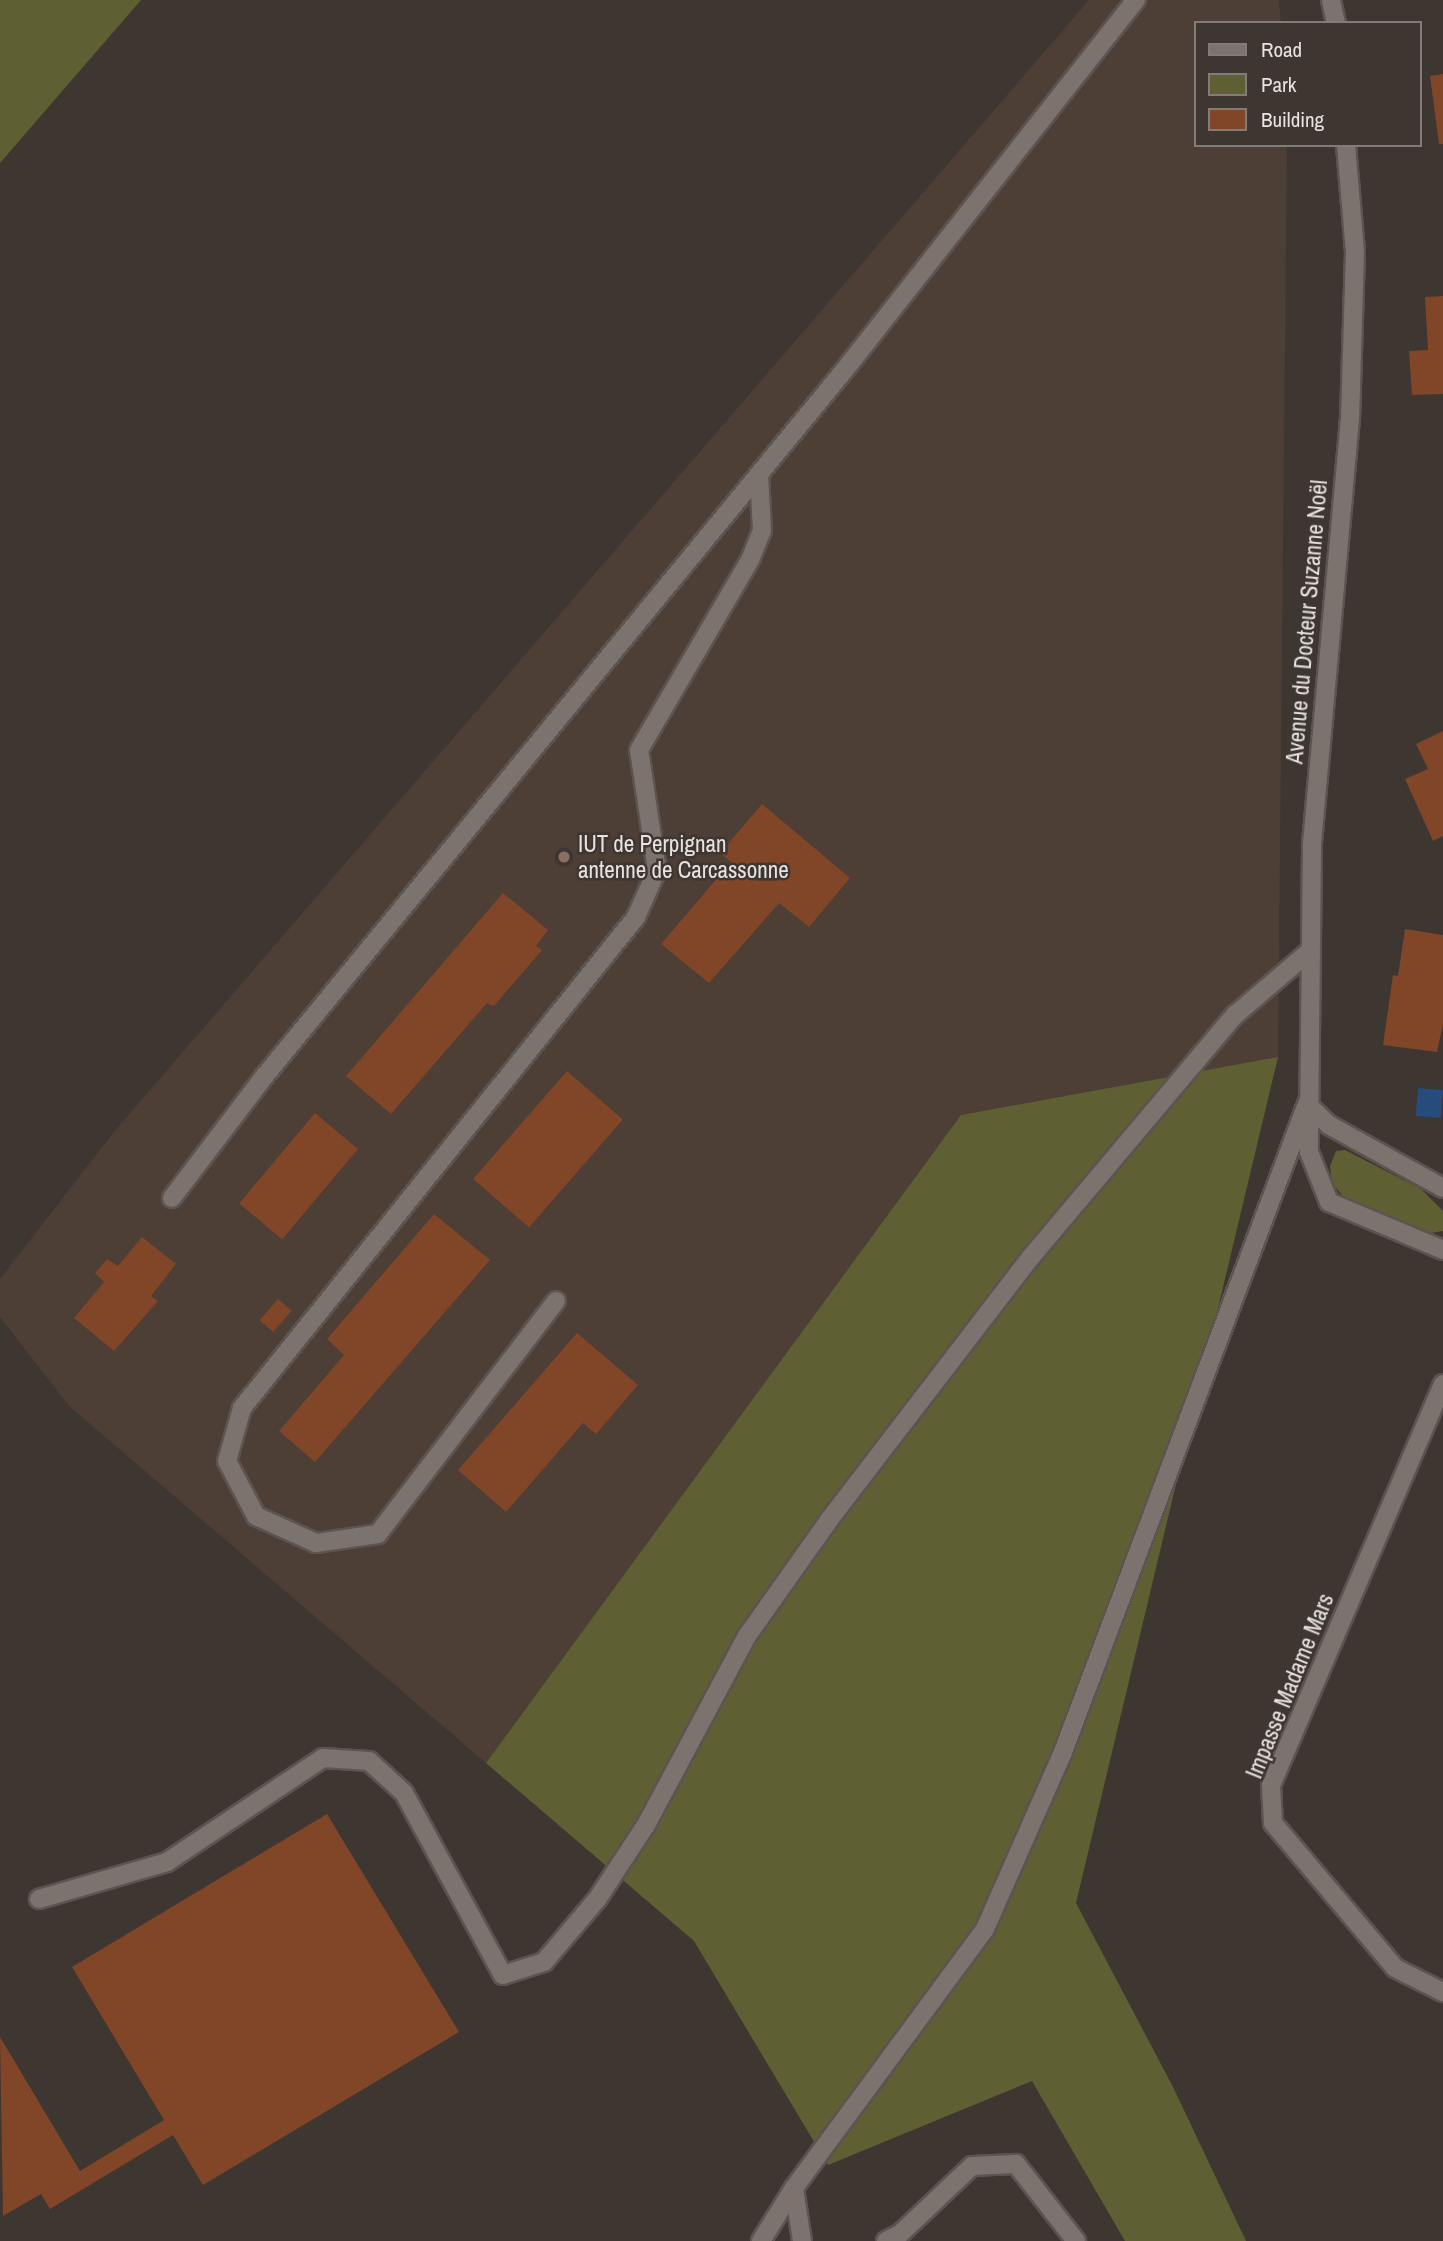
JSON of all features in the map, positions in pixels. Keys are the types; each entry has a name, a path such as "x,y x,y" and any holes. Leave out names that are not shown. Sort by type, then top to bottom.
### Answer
{"street":[{"path":"173,1198 263,1078 759,474 1136,0"},
{"path":"1331,0 1336,21"},
{"name":"Avenue du Docteur Suzanne Noël","path":"1346,147 1354,252 1349,418 1312,846 1307,1104 1309,1152 1329,1202 1443,1250"},
{"path":"556,1301 378,1534 316,1543 256,1516 227,1461 242,1408 636,917 657,870 639,750 750,560 762,531 759,474"},
{"path":"39,1899 167,1862 323,1758 369,1761 404,1793 503,1975 544,1962 598,1898 646,1825 747,1636 829,1520 1031,1257 1226,1026 1310,951"},
{"path":"761,2241 794,2188 985,1929 1063,1752 1307,1104 1329,1125 1443,1188"},
{"name":"Impasse Madame Mars","path":"1443,1384 1271,1786 1273,1823 1395,1968 1443,1992"},
{"path":"886,2241 900,2234 972,2166 1016,2164 1076,2241"},
{"path":"794,2188 802,2241"}],"shaded area":[{"path":"1089,0 1279,0 1281,21 1194,21 1194,147 1287,147 1278,1057 961,1115 486,1763 69,1406 0,1317 0,1279 113,1133"}],"green space":[{"path":"0,0 141,0 0,163"},
{"path":"1278,1057 1076,1903 1173,2087 1246,2241 1125,2241 1032,2081 828,2165 694,1941 486,1763 961,1115"},
{"path":"1345,1150 1421,1189 1443,1211 1443,1231 1431,1233 1343,1196 1332,1183 1330,1166 1336,1151"}],"water":[{"path":"1418,1088 1443,1090 1440,1118 1416,1116"}],"building":[{"path":"1443,74 1443,144 1439,144 1430,76"},
{"path":"1443,296 1443,394 1412,395 1409,351 1428,350 1425,297"},
{"path":"1443,731 1443,836 1433,841 1405,779 1428,769 1416,744"},
{"path":"762,804 850,878 809,927 779,903 709,983 661,944 731,862 720,853"},
{"path":"503,893 548,930 536,946 542,950 494,1006 487,1003 391,1114 346,1076"},
{"path":"1405,929 1443,935 1443,1024 1437,1052 1383,1045 1393,975 1398,976"},
{"path":"567,1071 623,1120 529,1227 473,1179"},
{"path":"315,1113 358,1149 282,1239 239,1203"},
{"path":"434,1214 490,1260 315,1462 279,1431 344,1355 327,1339"},
{"path":"142,1237 176,1264 151,1296 158,1301 114,1351 74,1318 104,1282 95,1273 107,1259 118,1266"},
{"path":"278,1299 292,1311 273,1332 260,1320"},
{"path":"577,1333 638,1385 596,1434 583,1423 506,1512 458,1470"},
{"path":"327,1814 459,2032 203,2185 173,2135 50,2209 41,2194 3,2216 0,2037 80,2171 164,2120 72,1967"}],"place":[{"name":"IUT de Perpignan antenne de Carcassonne","path":"564,857"}]}
